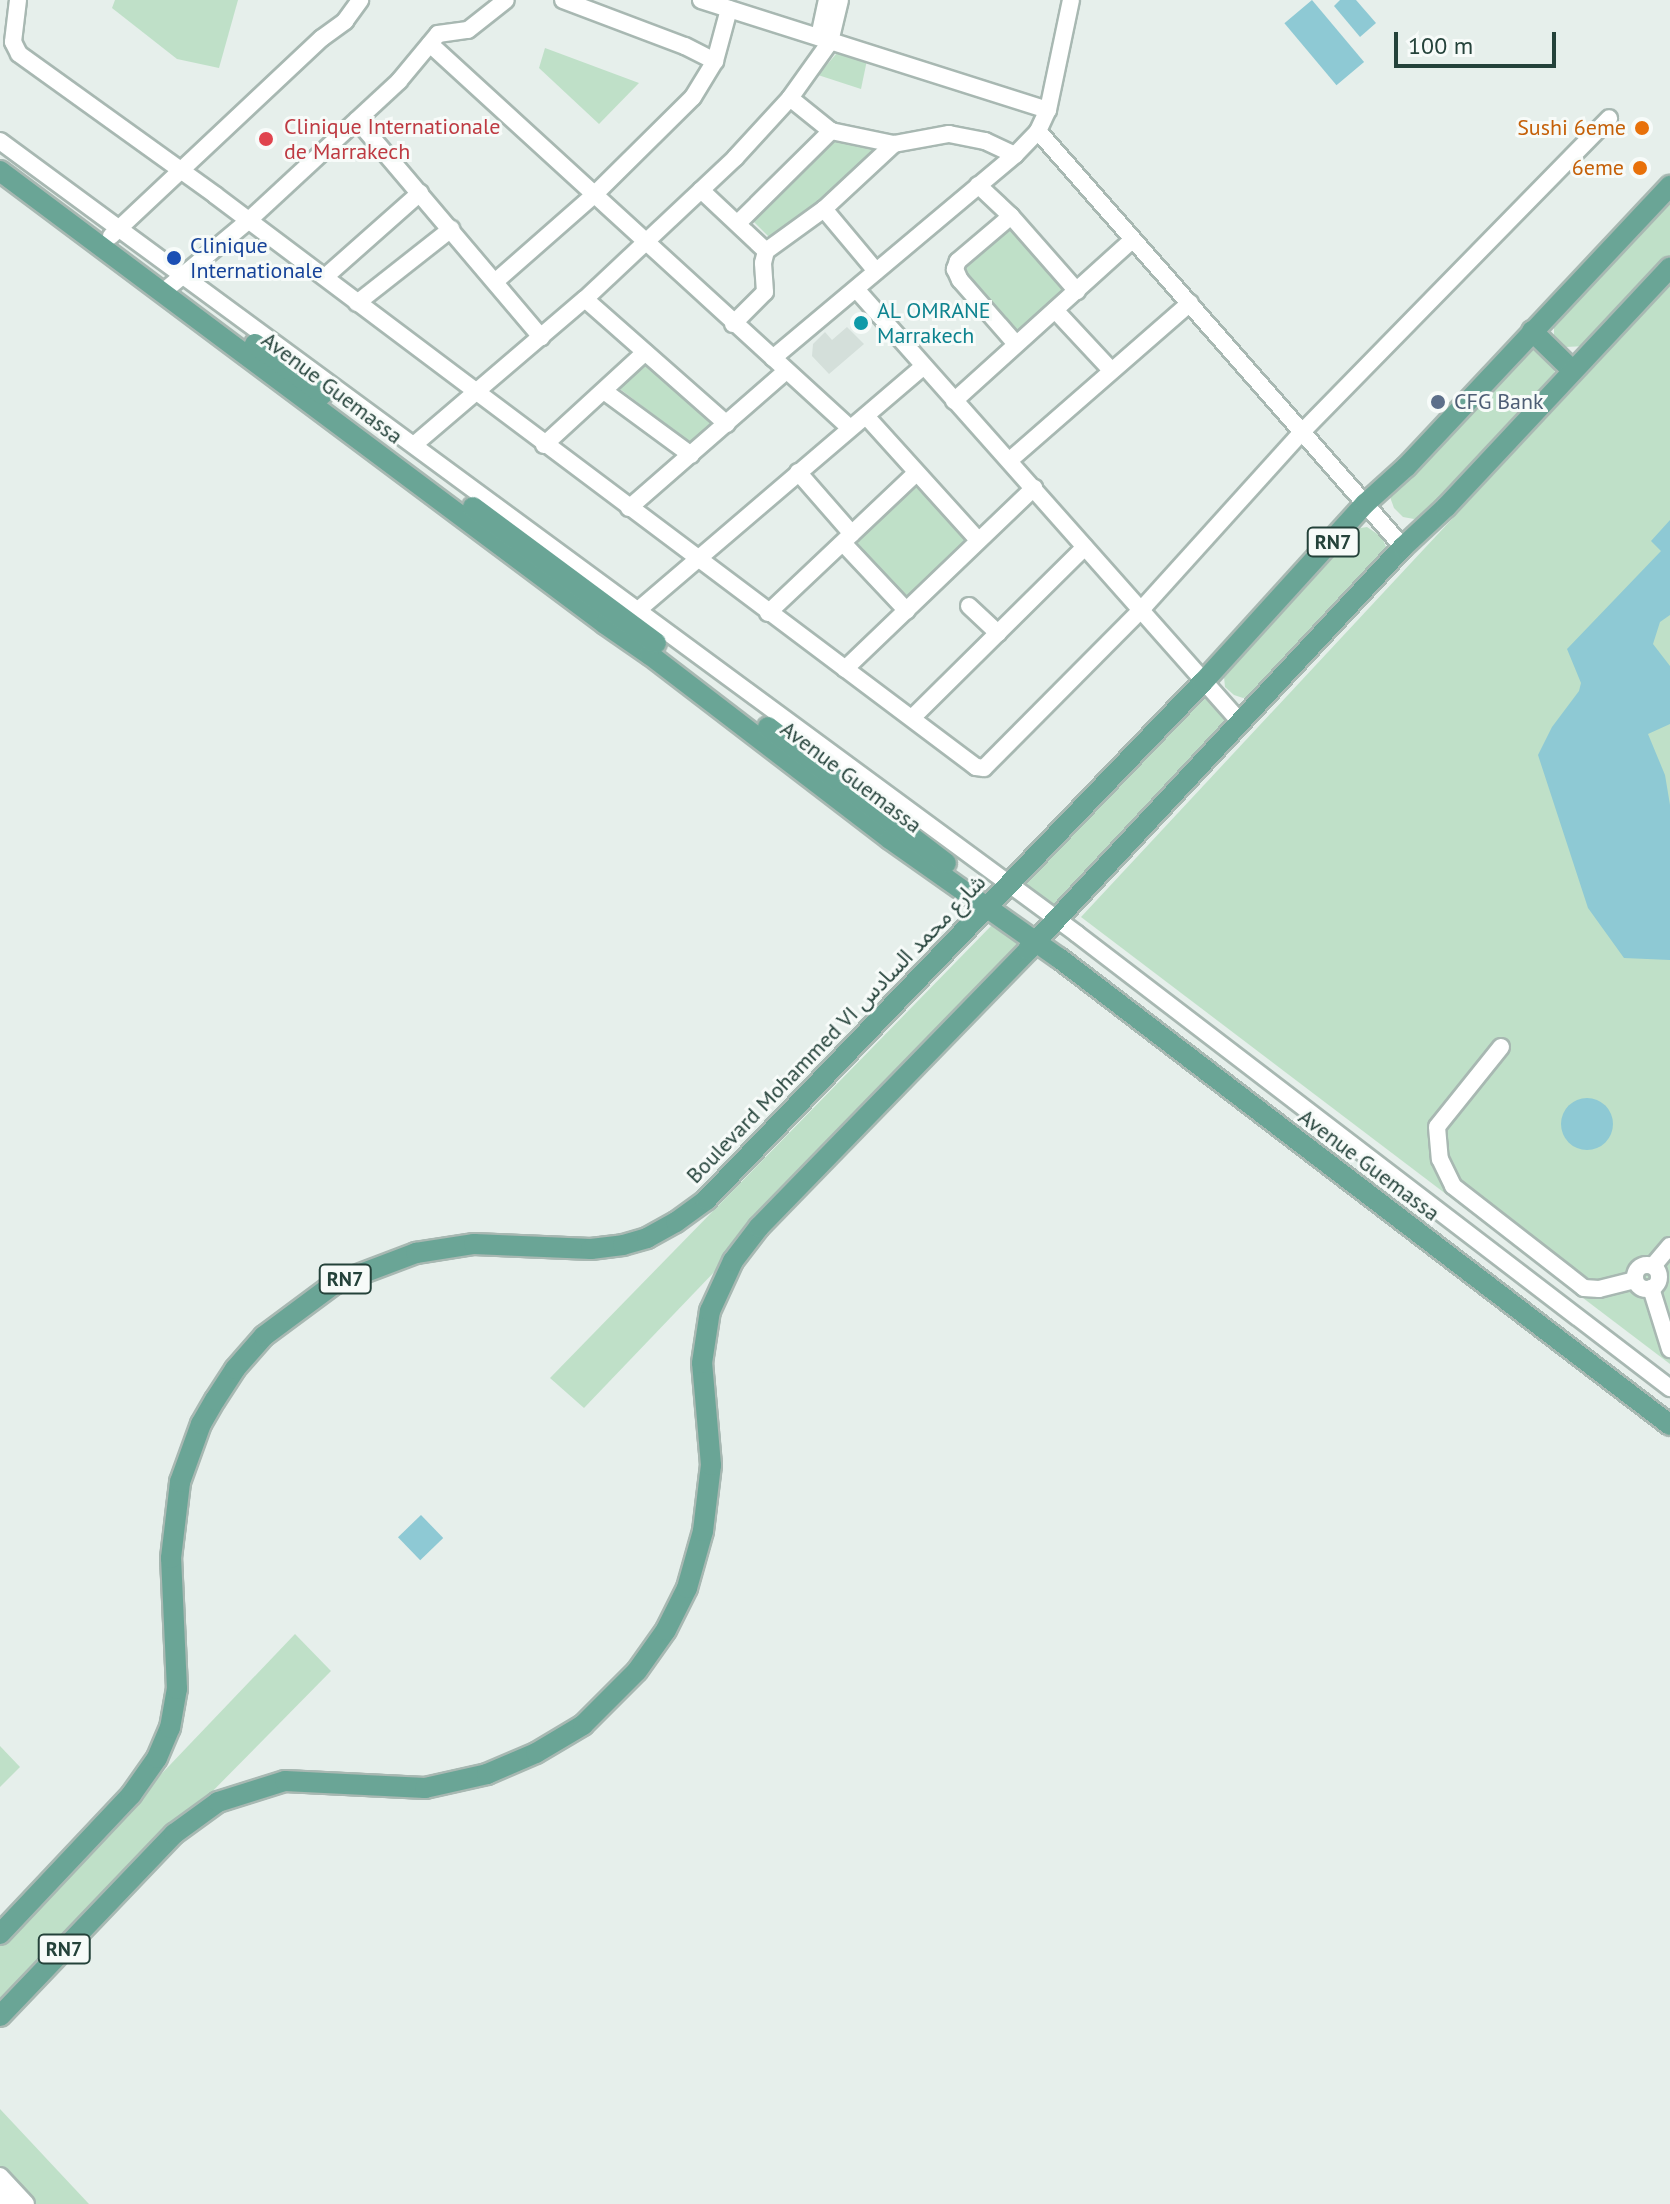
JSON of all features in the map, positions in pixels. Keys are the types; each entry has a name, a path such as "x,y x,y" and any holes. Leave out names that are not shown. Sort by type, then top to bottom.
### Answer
{"main road":[{"name":"Avenue Guemassa","path":"0,158 114,232 173,284 605,624 890,839 997,896 1045,931 1670,1411"},
{"name":"Avenue Guemassa","path":"0,171 173,284"},
{"name":"Boulevard Mohammed VI شارع محمد السادس","path":"0,1934 131,1795 157,1758 170,1728 177,1689 171,1558 180,1482 201,1424 235,1369 264,1336 334,1284 416,1253 474,1244 591,1249 647,1238 706,1200 1203,682 1365,504 1406,467 1670,186"},
{"name":"RN7","path":"0,2016 174,1834 218,1802 285,1781 325,1780 381,1788 425,1788 457,1782 536,1753 595,1714 637,1671 666,1630 687,1588 703,1531 711,1465 703,1374 705,1335 723,1278 759,1227 1045,931 1403,547 1446,507 1670,268"},
{"path":"1532,331 1572,370"},
{"name":"Avenue Guemassa","path":"1045,931 1670,1425"}],"street":[{"path":"18,0 13,42 19,54 325,277 544,445 976,767 984,768 1141,610 1302,432 1609,118"},
{"path":"114,232 183,172 322,38 345,21 360,0"},
{"path":"173,284 248,221 399,81 441,32 468,30 506,0"},
{"path":"563,0 685,46 715,61"},
{"path":"701,0 1048,110"},
{"path":"824,40 827,0"},
{"path":"415,444 473,391 585,299 701,190 790,98 824,40 840,0"},
{"path":"773,358 1015,155 1038,131 1048,110 1071,0"},
{"path":"496,281 594,195 693,97 715,61 729,9"},
{"path":"430,44 850,428"},
{"path":"790,98 831,131 894,144 949,134 985,141 1015,155"},
{"path":"357,120 541,337"},
{"path":"738,223 831,131"},
{"path":"1038,131 1403,547"},
{"name":"Avenue Guemassa","path":"0,141 114,232"},
{"path":"733,324 765,292 763,263 766,251 824,209 894,144"},
{"path":"978,185 1011,216 1077,291"},
{"path":"701,190 766,251"},
{"path":"325,277 420,193"},
{"path":"824,209 876,271"},
{"path":"1011,216 958,261 955,269 960,280 1016,344"},
{"path":"357,303 451,229"},
{"path":"954,401 1133,239"},
{"name":"Avenue Guemassa","path":"173,284 415,444 637,611 997,896 1670,1388"},
{"path":"856,289 1241,723"},
{"path":"585,299 727,424"},
{"path":"1010,460 1190,303"},
{"path":"1055,310 1111,370"},
{"path":"544,445 645,352"},
{"path":"637,611 696,557 924,366"},
{"path":"629,508 786,371"},
{"path":"604,391 691,455"},
{"path":"866,416 978,540"},
{"path":"798,472 907,611"},
{"path":"768,613 916,473"},
{"path":"845,669 1034,488"},
{"path":"912,718 1085,547"},
{"path":"969,606 998,633"},
{"path":"1501,1047 1437,1127 1440,1159 1453,1186 1584,1288 1599,1289 1635,1280"},
{"path":"1635,1280 1639,1267 1653,1266 1670,1246"},
{"path":"1635,1280 1643,1288 1651,1288 1659,1280 1653,1266"},
{"path":"1651,1288 1670,1349"},
{"path":"0,2176 26,2204"},
{"path":"0,2195 8,2204"}],"shaded area":[{"path":"847,327 864,344 829,374 812,356 813,344 825,332 832,340"}],"green space":[{"path":"115,0 238,0 219,68 177,59 112,8"},
{"path":"545,48 639,83 599,124 539,68"},
{"path":"837,53 867,60 861,89 818,75"},
{"path":"833,129 888,141 773,241 749,217"},
{"path":"1670,195 1670,258 1587,346 1565,347 1554,336 1554,317"},
{"path":"1011,219 1071,288 1016,337 955,268"},
{"path":"1670,285 1670,1364 1081,917"},
{"path":"1533,348 1552,360 1555,370 1552,382 1425,516 1414,519 1403,517 1394,508 1390,497 1394,486 1521,350"},
{"path":"651,354 727,421 696,447 616,386"},
{"path":"916,480 974,540 907,604 849,545"},
{"path":"1367,527 1382,537 1386,547 1383,560 1257,695 1243,698 1234,695 1225,687 1223,666 1354,529"},
{"path":"1203,698 1213,700 1225,716 1222,730 1053,910 1017,883 1192,701"},
{"path":"992,925 1000,925 1020,945 1008,965 584,1408 550,1378"},
{"path":"295,1634 331,1671 0,2007 0,1943"},
{"path":"0,1746 20,1767 0,1787"},
{"path":"0,2109 89,2204 34,2204 0,2168"}],"water":[{"path":"1312,0 1364,62 1336,85 1284,23"},
{"path":"1340,0 1356,0 1376,23 1360,37 1334,6"},
{"path":"1670,520 1670,615 1660,622 1653,644 1670,666 1670,724 1648,734 1665,775 1670,805 1670,960 1624,958 1588,908 1538,755 1552,727 1579,691 1581,683 1567,649 1661,551 1651,541"},
{"path":"1587,1098 1605,1106 1613,1124 1605,1142 1587,1150 1569,1142 1561,1124 1569,1106"},
{"path":"421,1515 443,1538 420,1560 398,1537"}],"place":[{"name":"Sushi 6eme","path":"1642,128"},
{"name":"Clinique Internationale de Marrakech","path":"266,139"},
{"name":"6eme","path":"1640,168"},
{"name":"Clinique Internationale","path":"174,258"},
{"name":"AL OMRANE Marrakech","path":"861,323"},
{"name":"CFG Bank","path":"1438,402"}]}
